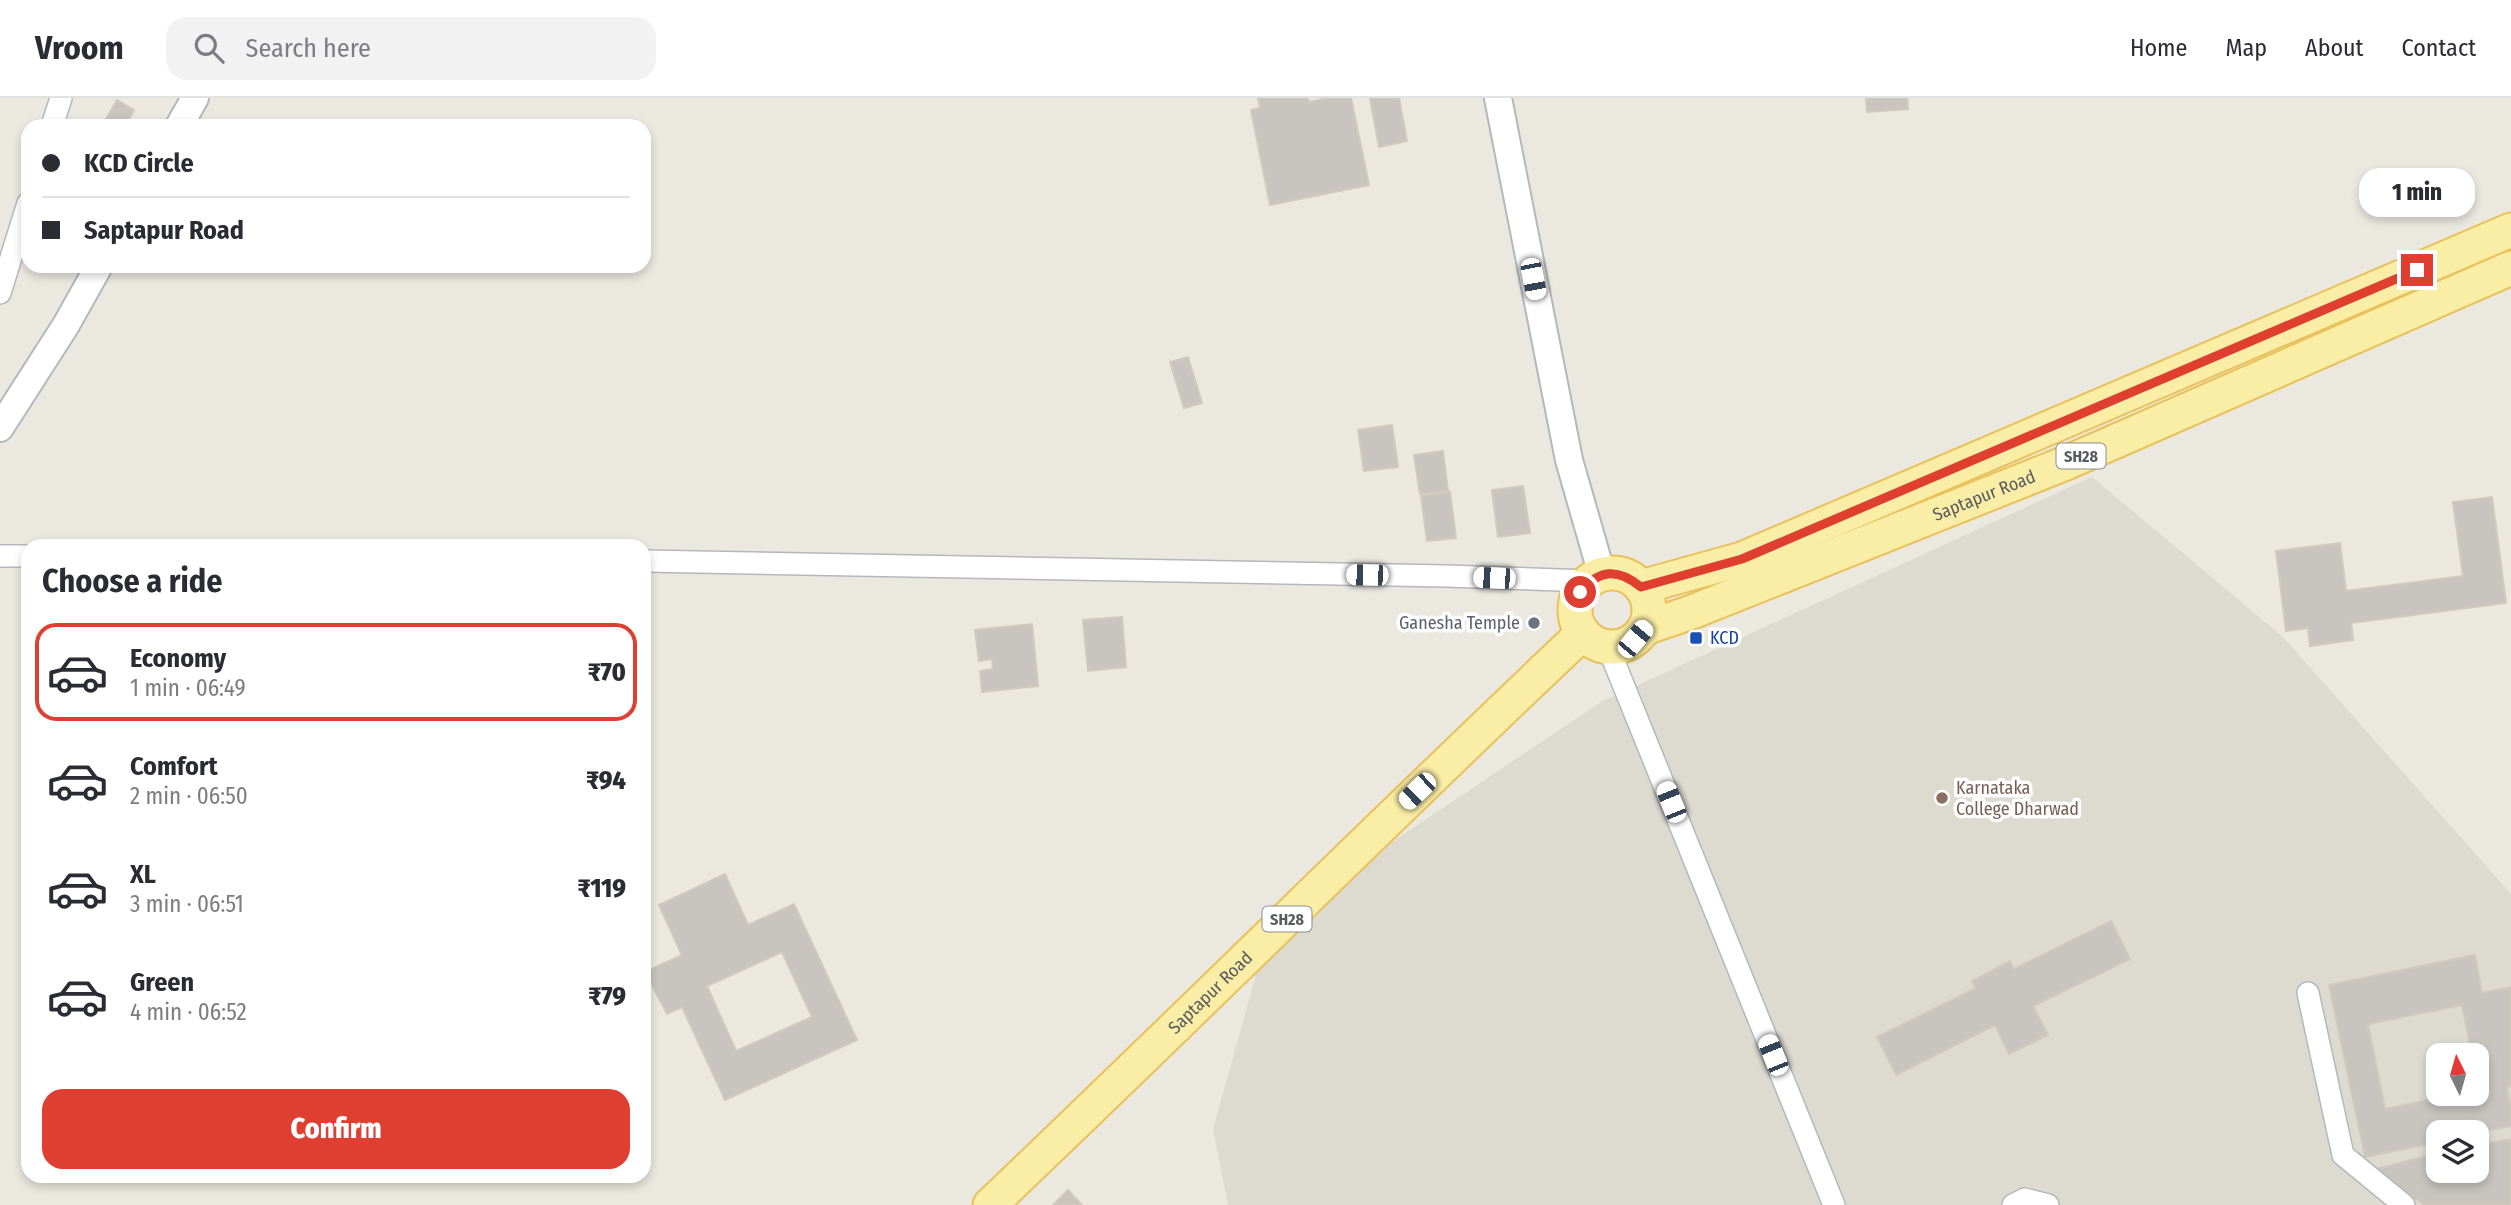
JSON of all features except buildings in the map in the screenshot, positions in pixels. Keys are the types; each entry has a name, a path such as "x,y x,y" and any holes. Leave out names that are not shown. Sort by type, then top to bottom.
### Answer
{"main road":[{"name":"Saptapur Road","path":"1641,587 1742,559 2511,230"},
{"name":"Saptapur Road","path":"1645,628 1692,612 2066,463 2511,268"},
{"path":"1616,574 1630,578 1641,587 1648,600 1649,614 1645,628 1629,643 1622,646 1595,640 1577,620 1575,606 1580,592 1596,578 1616,574"},
{"name":"Saptapur Road","path":"990,1205 1172,1032 1436,772 1595,640"}],"street":[{"path":"54,119 61,98"},
{"path":"183,119 195,98"},
{"path":"651,561 1596,578 1569,460 1498,98"},
{"path":"0,293 21,226"},
{"path":"0,428 66,325 95,273"},
{"path":"0,556 21,556"},
{"path":"1595,640 1834,1205"},
{"path":"2308,993 2343,1155 2404,1205"},
{"path":"2013,1205 2025,1199 2048,1205"}],"shaded area":[{"name":"Karnataka College Dharwad","path":"2092,477 2283,637 2511,894 2511,1205 1228,1205 1213,1129 1270,924 1601,702"}],"place":[{"name":"Ganesha Temple","path":"1534,623"},
{"name":"KCD","path":"1696,638"},
{"name":"Karnataka College Dharwad","path":"1942,798"}],"route":[{"path":"1580,592 1589,581 1602,575 1616,574 1630,578 1641,587 1742,559 2417,270"}]}
